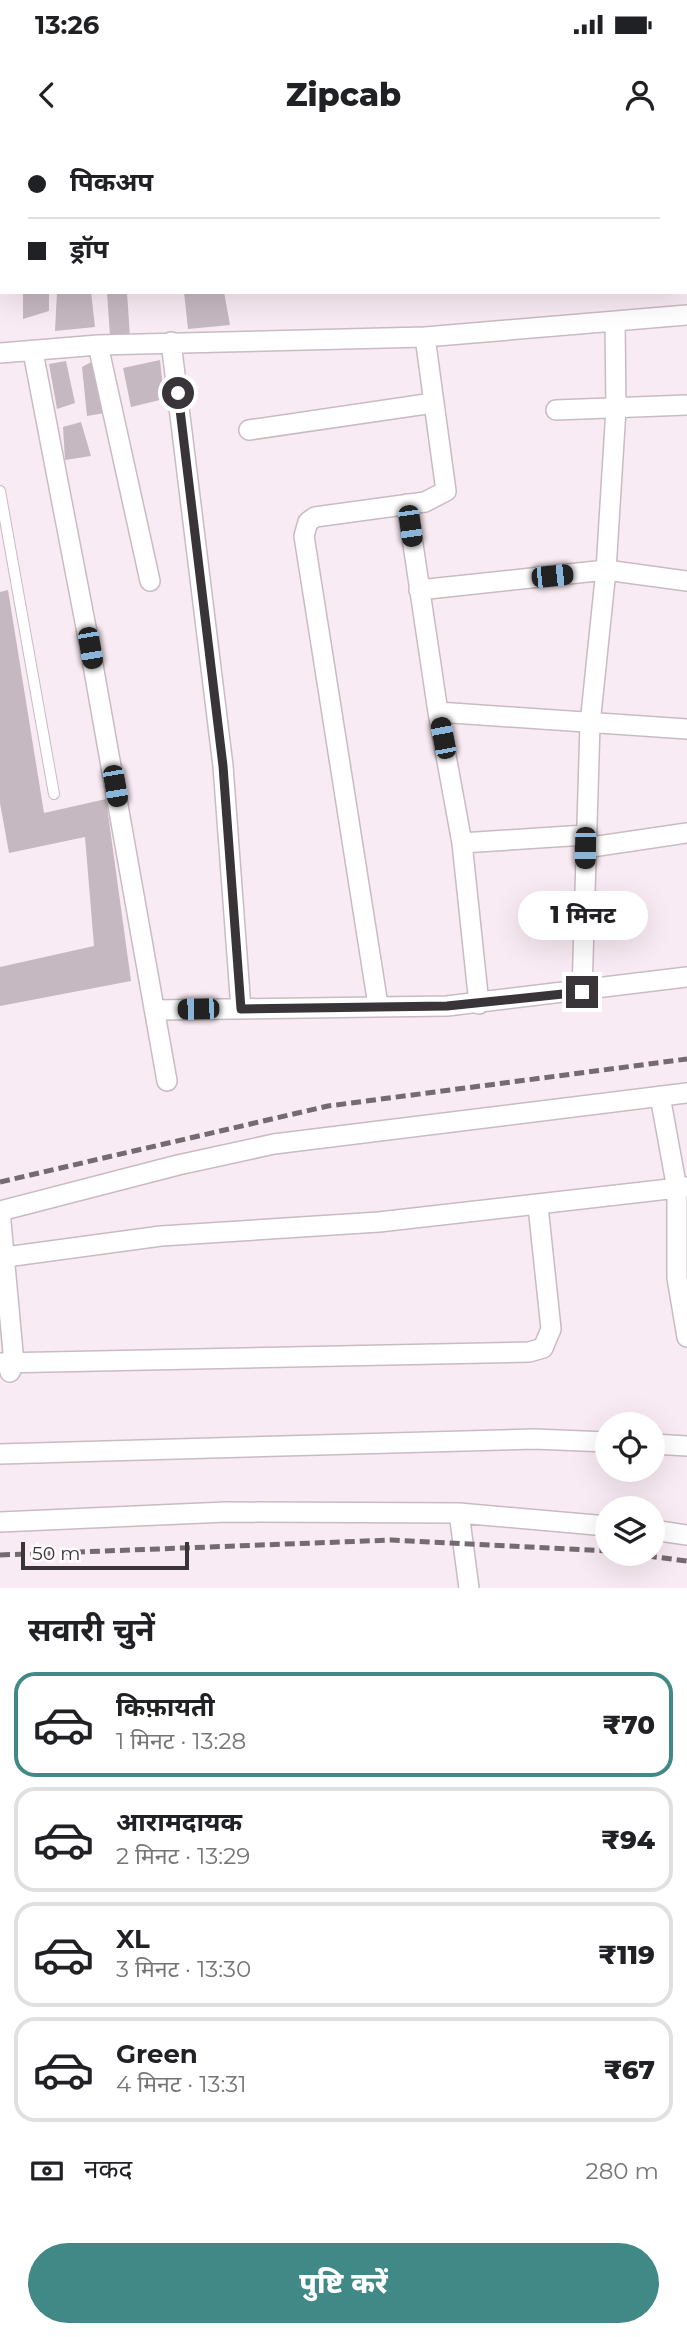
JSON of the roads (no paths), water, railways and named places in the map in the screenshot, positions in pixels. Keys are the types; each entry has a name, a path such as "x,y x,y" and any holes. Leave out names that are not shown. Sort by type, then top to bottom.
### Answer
{"street":[{"path":"0,353 172,342 425,337 687,315"},
{"path":"582,992 590,724 606,570 616,409 615,321"},
{"path":"378,1005 304,536 308,522 315,517 433,500 446,491 425,337"},
{"path":"172,342 219,726 241,1009"},
{"path":"98,345 150,581"},
{"path":"33,352 167,1081"},
{"path":"249,430 433,403"},
{"path":"556,410 687,405"},
{"path":"407,504 438,712 463,843 479,1004"},
{"path":"419,590 606,570 687,582"},
{"path":"438,712 687,729"},
{"path":"463,843 585,841 687,833"},
{"path":"156,1010 479,1004 687,977"},
{"path":"538,1206 551,1329 543,1348 529,1352 395,1353 8,1366 6,1257 0,1211 177,1165 274,1144 687,1093"},
{"path":"660,1096 682,1188 682,1278 687,1337"},
{"path":"6,1257 161,1236 379,1222 682,1188"},
{"path":"0,1454 534,1439 595,1442"},
{"path":"665,1445 687,1446"},
{"path":"0,1522 226,1512 459,1513 595,1525"},
{"path":"459,1513 469,1588"},
{"path":"665,1532 687,1535"}],"lane":[{"path":"0,491 54,794"}],"railway":[{"path":"0,1182 328,1106 687,1059"},
{"path":"0,1555 392,1540 595,1550"},
{"path":"665,1558 687,1561"}]}
